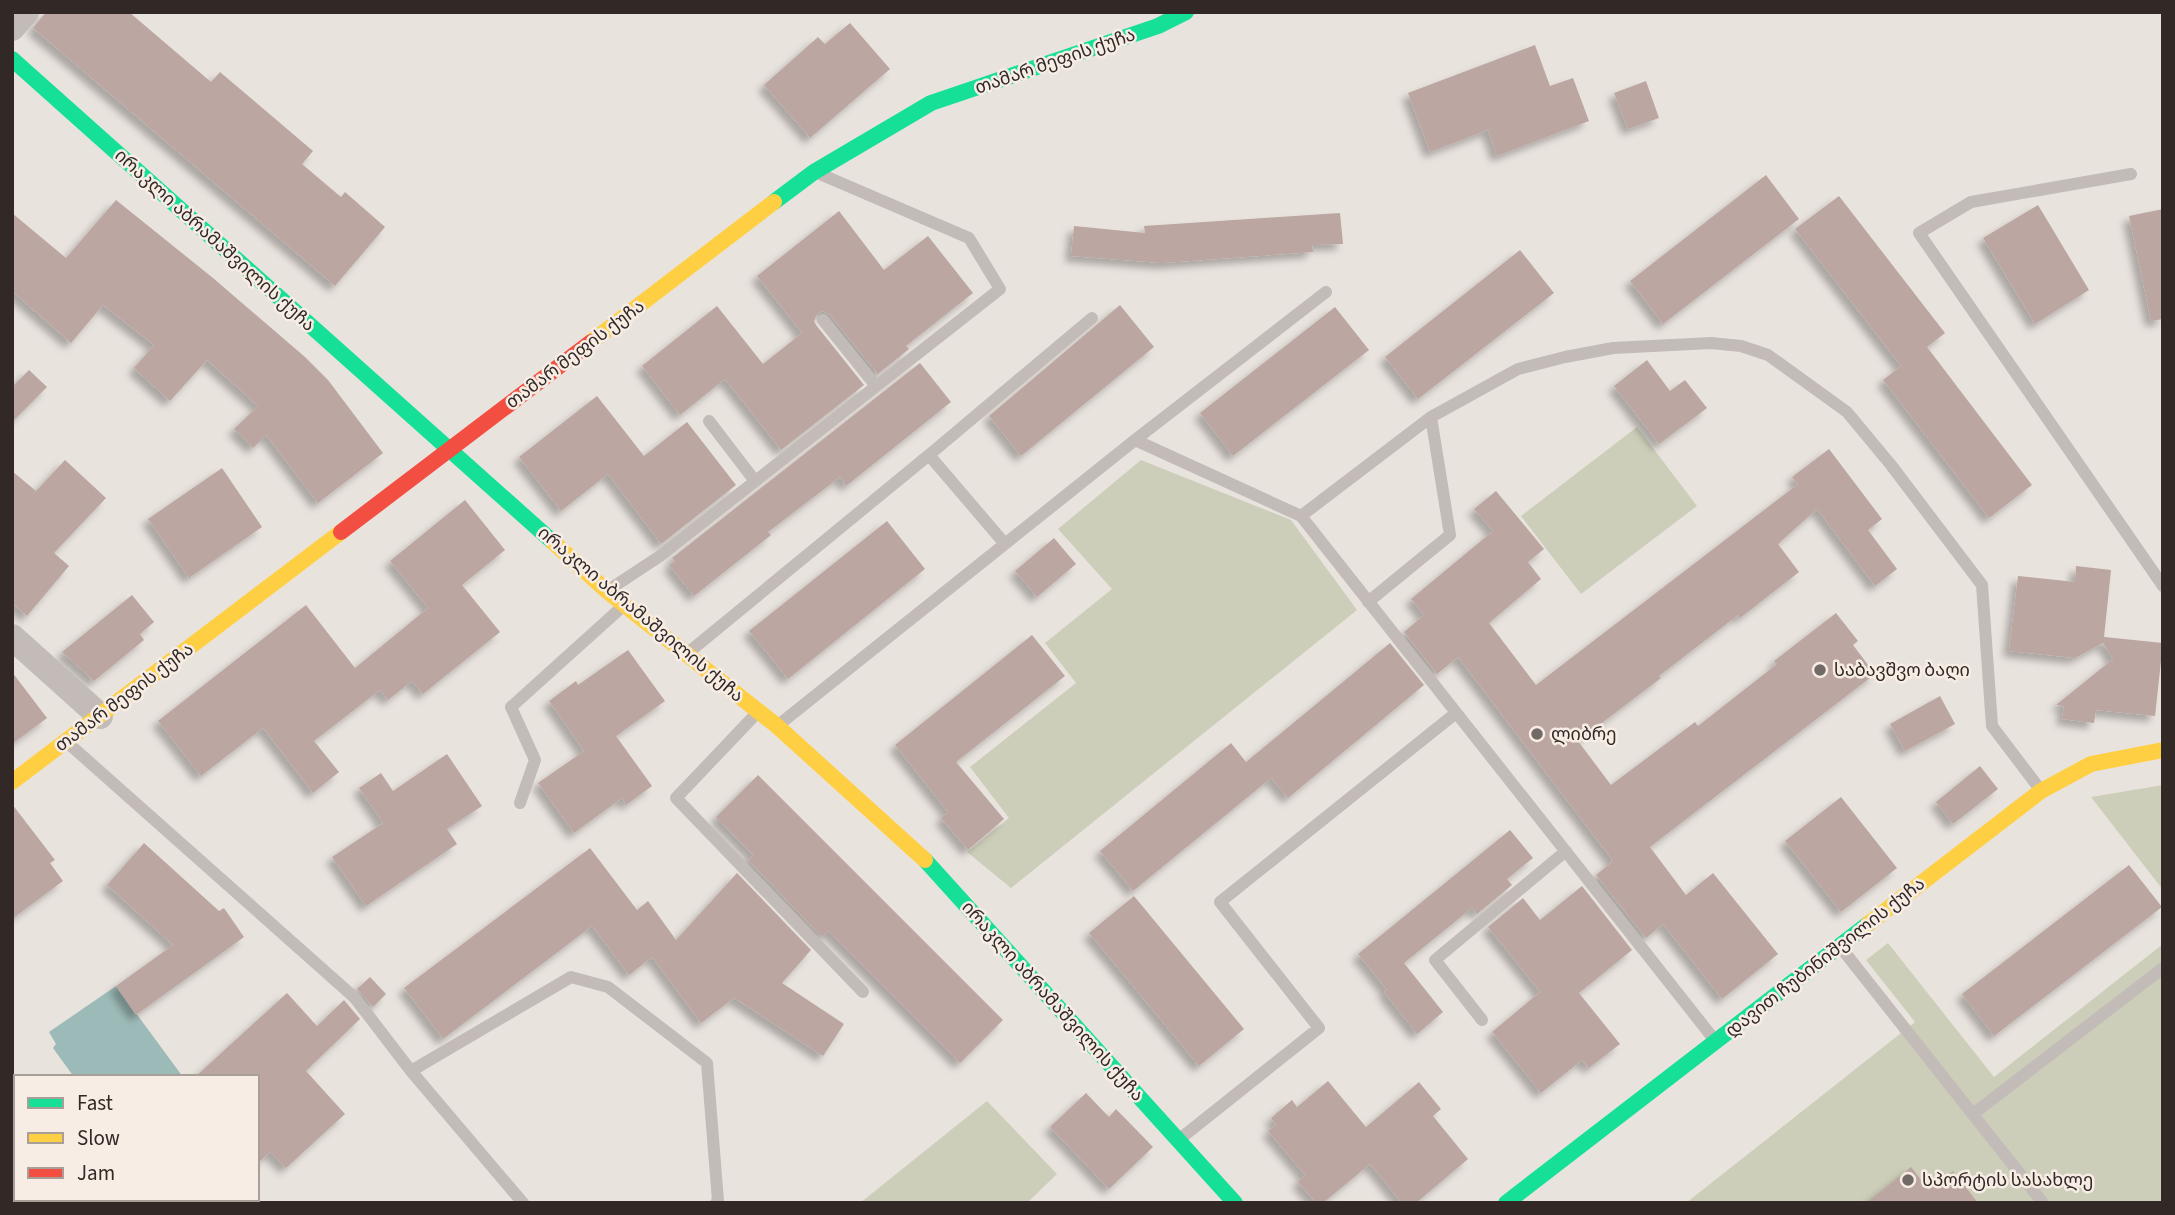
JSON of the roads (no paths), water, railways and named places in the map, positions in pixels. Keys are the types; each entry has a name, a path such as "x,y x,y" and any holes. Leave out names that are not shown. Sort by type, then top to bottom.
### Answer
{"street":[{"path":"12,28 26,12"},
{"name":"თამარ მეფის ქუჩა","path":"12,782 814,172 931,103 1158,26 1186,12"},
{"name":"ირაკლი აბრამაშვილის ქუჩა","path":"12,59 607,592 777,726 921,856 1235,1203"},
{"path":"12,637 100,716"},
{"name":"დავით ჩუბინიშვილის ქუჩა","path":"1506,1203 2041,791 2091,764 2163,750"}],"lane":[{"path":"607,592 660,556 1000,289 969,238 814,172"},
{"path":"2131,174 1972,202 1919,233 2163,586"},
{"path":"777,726 1135,440 1326,292"},
{"path":"686,654 1092,318"},
{"path":"823,320 876,386"},
{"path":"1301,516 1431,417 1518,369 1565,356 1614,348 1711,343 1741,346 1768,355 1847,412 1982,585 1992,726 2041,791"},
{"path":"1368,602 1450,535 1431,417"},
{"path":"709,421 755,481"},
{"path":"1135,440 1301,516 1716,1041"},
{"path":"929,455 1005,544"},
{"path":"520,803 535,760 511,706 625,605"},
{"path":"758,712 676,798 863,992"},
{"path":"1179,1140 1319,1028 1220,902 1456,713"},
{"path":"66,741 355,998 411,1071 523,1203"},
{"path":"1482,1020 1434,960 1566,852"},
{"path":"1839,946 2043,1203"},
{"path":"1973,1114 2163,968"},
{"path":"411,1071 571,977 608,987 707,1063 718,1201 716,1203"}],"water":[{"path":"116,986 182,1075 73,1075 53,1048 56,1044 49,1032"}],"place":[{"name":"საბავშვო ბაღი","path":"1820,670"},
{"name":"ლიბრე","path":"1537,734"},
{"name":"სპორტის სასახლე","path":"1908,1180"}]}
